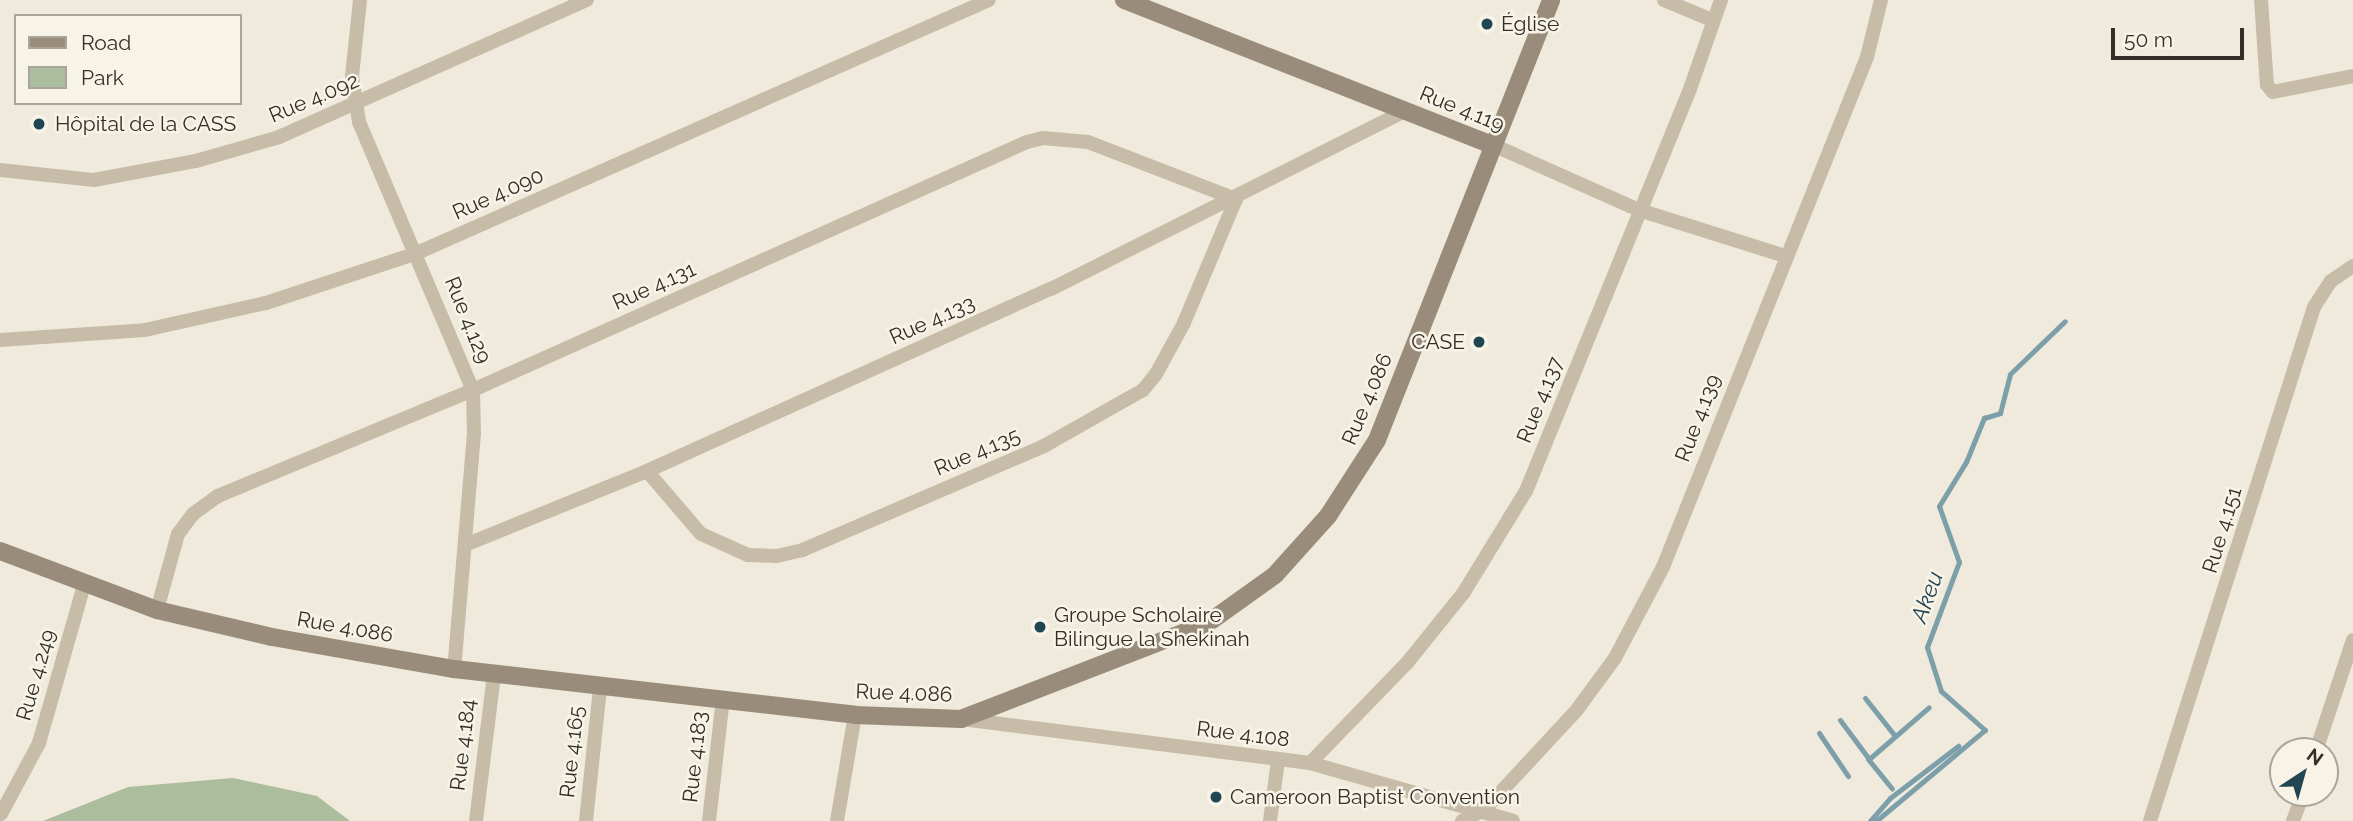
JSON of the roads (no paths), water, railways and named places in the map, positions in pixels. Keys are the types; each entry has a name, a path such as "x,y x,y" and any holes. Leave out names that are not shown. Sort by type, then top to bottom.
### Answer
{"street":[{"name":"Rue 4.129","path":"360,0 352,76 355,104 365,139 417,253 472,390 465,545 454,669"},
{"name":"Rue 4.092","path":"0,170 107,177 196,161 255,144 355,104 587,0"},
{"name":"Rue 4.090","path":"0,340 145,330 266,303 417,253 989,0"},
{"name":"Rue 4.119","path":"1124,0 1493,145 1639,210 1785,256"},
{"name":"Rue 4.086","path":"0,551 157,611 272,637 454,669 855,715 961,719 1208,623 1275,575 1328,516 1377,440 1551,0"},
{"path":"1664,0 1712,20"},
{"name":"Rue 4.137","path":"1310,763 1407,663 1497,542 1526,491 1690,89 1721,0"},
{"name":"Rue 4.139","path":"1484,810 1576,711 1615,658 1663,567 1785,256 1867,57 1881,0"},
{"path":"2261,0 2267,85 2273,92 2353,76"},
{"name":"Rue 4.133","path":"465,545 647,471 1051,289 1236,200 1405,111"},
{"name":"Rue 4.131","path":"157,611 178,534 193,514 218,496 472,390 1043,138 1088,142 1236,200"},
{"name":"Rue 4.135","path":"647,471 701,534 748,555 776,556 803,550 1044,446 1143,390 1156,373 1184,323 1236,200"},
{"name":"Rue 4.151","path":"2150,821 2314,307 2331,281 2353,266"},
{"name":"Rue 4.249","path":"1,814 39,743 85,582"},
{"path":"2321,737 2353,640"},
{"name":"Rue 4.184","path":"476,821 494,675"},
{"name":"Rue 4.165","path":"586,821 600,687"},
{"name":"Rue 4.183","path":"709,821 723,698"},
{"path":"837,821 855,715"},
{"name":"Rue 4.108","path":"961,719 1310,763 1484,810 1513,821"},
{"path":"1270,821 1279,760"},
{"path":"1462,821 1484,810"}],"waterway":[{"name":"Akeu","path":"1876,821 1985,730 1941,691 1927,647 1959,562 1939,506 1966,462 1984,418 2000,413 2010,374 2065,321"},
{"path":"1865,698 1895,736"},
{"path":"1840,720 1869,759 1929,707"},
{"path":"1819,733 1848,776"},
{"path":"1870,821 1890,798 1958,746"},
{"path":"1868,759 1892,789"}],"place":[{"name":"Église","path":"1487,24"},
{"name":"Hôpital de la CASS","path":"39,124"},
{"name":"CASE","path":"1479,342"},
{"name":"Groupe Scholaire Bilingue la Shekinah","path":"1040,627"},
{"name":"Cameroon Baptist Convention","path":"1216,797"}]}
